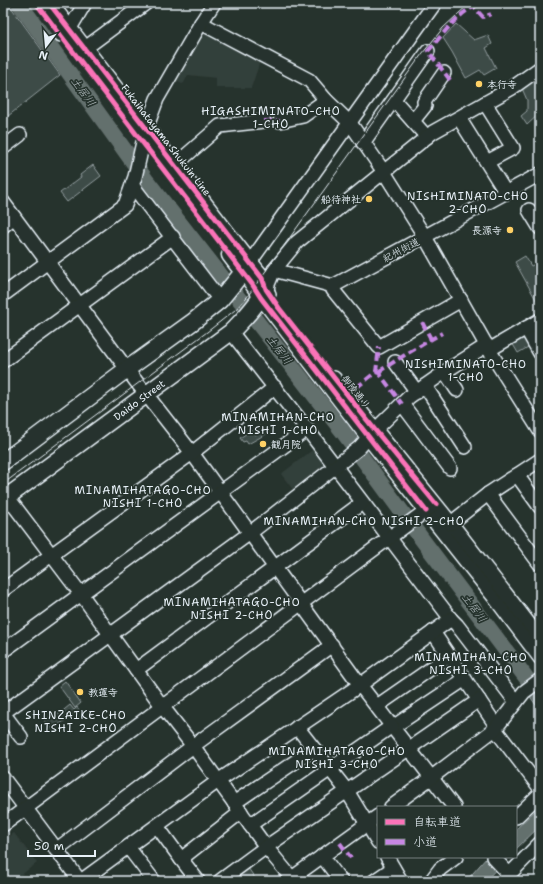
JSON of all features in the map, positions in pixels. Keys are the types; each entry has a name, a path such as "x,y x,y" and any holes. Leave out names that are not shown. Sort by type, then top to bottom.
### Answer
{"main road":[{"name":"Fukaihatayama Shukuin Line","path":"36,3 65,33 84,49 143,143 174,166 243,272"},
{"name":"Fukaihatayama Shukuin Line","path":"49,3 65,33 143,143 243,272 262,278 260,298"},
{"path":"3,462 194,321 222,297 243,272"},
{"name":"Daido Street","path":"4,496 231,332 243,320 260,298"}],"street":[{"path":"65,33 85,3"},
{"path":"84,49 146,3"},
{"path":"3,295 125,205 157,99 214,3"},
{"path":"243,272 435,3"},
{"path":"201,23 310,80 326,100 350,122 425,237 488,347 540,430"},
{"path":"363,143 428,51"},
{"path":"260,298 274,270 297,242 427,136 512,88 540,68"},
{"path":"413,121 425,106 424,102 444,73"},
{"path":"280,121 303,116 326,100"},
{"path":"394,100 427,136"},
{"path":"485,103 513,148 487,162"},
{"path":"459,118 506,193"},
{"path":"174,166 220,126 264,121"},
{"path":"3,148 20,135"},
{"name":"紀州街道","path":"333,286 540,174"},
{"path":"133,181 173,237 222,297"},
{"path":"3,202 127,369 192,453 360,684 453,806"},
{"path":"529,210 540,228"},
{"path":"3,226 14,217"},
{"path":"3,361 173,237"},
{"path":"274,270 333,286 333,290 379,347 461,300"},
{"name":"御陵通り","path":"260,298 279,308 372,434 431,507 540,658"},
{"path":"21,737 3,713 250,533 360,448 402,404 421,389 445,372 488,347 540,320"},
{"path":"526,328 540,353"},
{"path":"231,332 307,429 451,619 458,625 520,697"},
{"path":"394,362 421,389 465,447"},
{"path":"445,372 457,390"},
{"path":"3,590 192,453 274,388"},
{"path":"402,404 450,468"},
{"path":"3,651 307,429"},
{"path":"451,523 488,494 540,460"},
{"path":"517,475 540,507"},
{"path":"488,494 540,564"},
{"path":"4,496 81,594 109,635 193,746 266,847 293,879 322,856 377,817"},
{"path":"136,670 276,568 362,502"},
{"path":"3,825 431,507"},
{"name":"御陵通り","path":"431,507 451,523 540,638"},
{"path":"3,778 56,850 81,881 218,781 360,684 451,619"},
{"path":"433,632 496,728 540,788"},
{"path":"56,850 193,746 332,645"},
{"path":"377,706 449,656"},
{"path":"250,825 392,726 464,679"},
{"path":"391,806 432,778 496,728 520,697 540,680"},
{"path":"220,881 346,791 479,700"},
{"path":"297,727 346,791 377,840"},
{"path":"181,859 237,808 314,749"},
{"path":"517,816 540,794"},
{"path":"157,826 198,881"},
{"path":"494,858 505,874 540,843"},
{"path":"128,847 154,881"},
{"path":"322,856 341,881"},
{"path":"431,881 440,868 453,858"},
{"path":"374,881 390,862 399,880"}],"shaded area":[{"path":"3,3 8,3 60,75 3,120"},
{"path":"456,24 474,40 488,35 492,44 486,48 496,68 484,75 480,70 466,78 443,38"},
{"path":"204,30 261,59 251,88 216,88 216,78 188,75 182,84 174,80 201,32"},
{"path":"540,73 540,113 527,125 521,116 527,111 527,100 521,86"},
{"path":"93,165 101,176 67,202 60,193 81,177 80,175"},
{"path":"525,256 531,266 535,264 538,269 540,267 540,307 515,262"},
{"path":"521,336 525,337 530,346 518,353 511,341"},
{"path":"260,426 266,434 248,444 246,441 243,442 240,438 251,430 255,435 259,432 257,428"},
{"path":"315,448 328,465 294,491 281,474"},
{"path":"65,681 81,703 75,708 59,686"},
{"path":"540,687 540,711 529,695"},
{"path":"70,705 74,710 77,707 79,710 52,730 45,720 57,712 59,714"},
{"path":"540,806 540,826 517,848 517,828"},
{"path":"14,833 37,863 13,881 3,881 3,841"},
{"path":"486,858 507,858 485,881 466,881"},
{"path":"248,868 257,881 231,881"}],"waterway":[{"name":"土居川","path":"19,3 146,180 344,433 540,696"}],"tram line":[{"path":"3,484 235,310 247,297 422,54 443,28 470,3"}],"marked path":[{"path":"478,3 474,7 483,17 491,14"},
{"path":"450,80 428,51 462,14 474,7"},
{"path":"264,121 280,121"},
{"path":"422,322 431,339"},
{"path":"378,372 442,333"},
{"path":"347,395 376,372 379,347"},
{"path":"376,372 379,373 402,404"},
{"path":"340,843 351,858"}],"cycle path":[{"path":"36,3 426,511"},
{"path":"49,3 262,278 266,289 279,308 375,430 436,504"}],"place":[{"name":"本行寺","path":"479,84"},
{"name":"船待神社","path":"369,199"},
{"name":"長源寺","path":"510,230"},
{"name":"観月院","path":"263,444"},
{"name":"教蓮寺","path":"80,692"}],"district":[{"name":"HIGASHIMINATO-CHO 1-CHO","path":"271,117"},
{"name":"NISHIMINATO-CHO 2-CHO","path":"468,202"},
{"name":"NISHIMINATO-CHO 1-CHO","path":"466,370"},
{"name":"MINAMIHAN-CHO NISHI 1-CHO","path":"278,423"},
{"name":"MINAMIHATAGO-CHO NISHI 1-CHO","path":"143,496"},
{"name":"MINAMIHAN-CHO NISHI 2-CHO","path":"364,521"},
{"name":"MINAMIHATAGO-CHO NISHI 2-CHO","path":"232,608"},
{"name":"MINAMIHAN-CHO NISHI 3-CHO","path":"471,663"},
{"name":"SHINZAIKE-CHO NISHI 2-CHO","path":"76,721"},
{"name":"MINAMIHATAGO-CHO NISHI 3-CHO","path":"337,757"}]}
